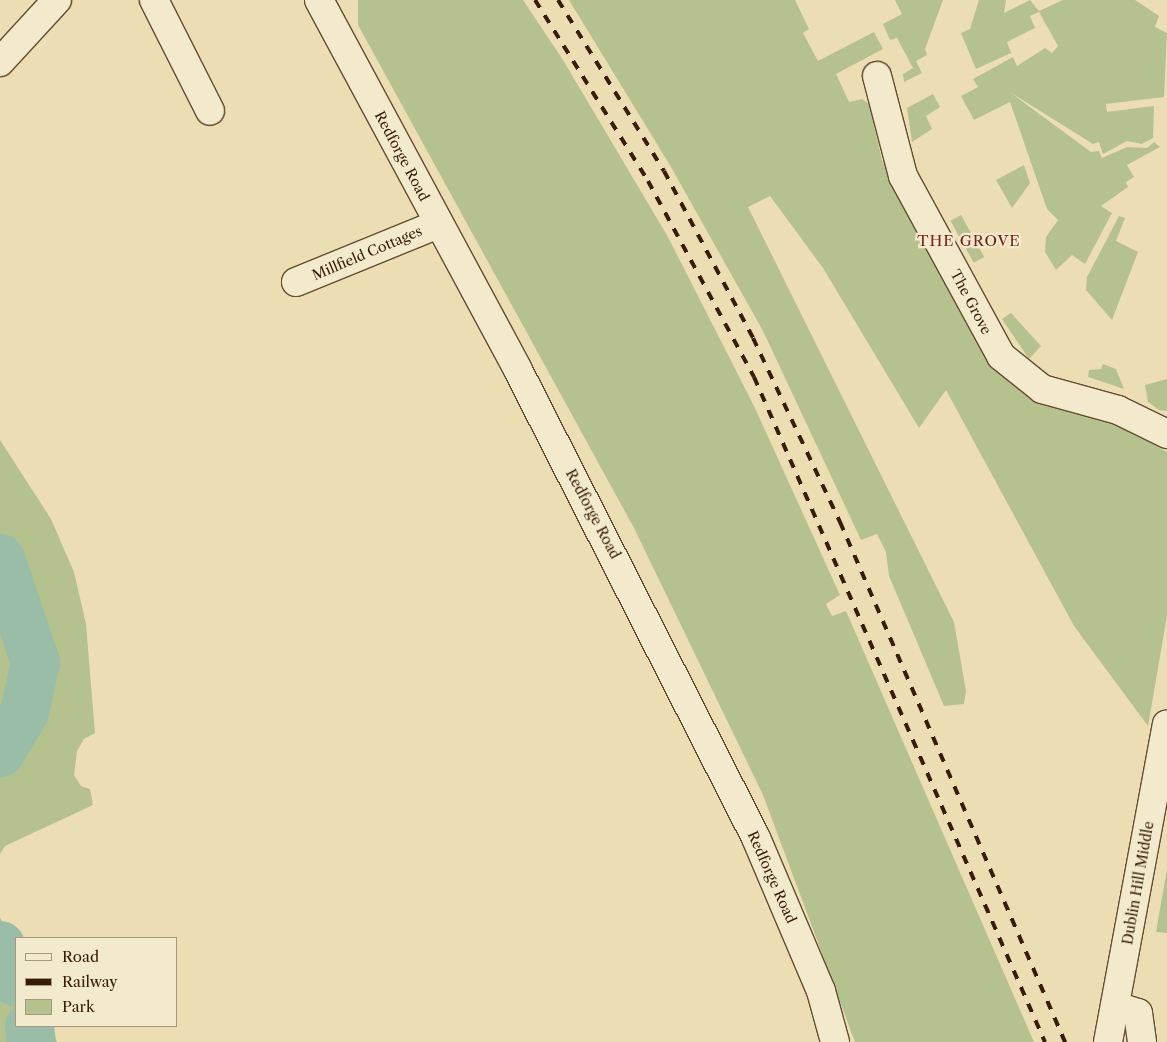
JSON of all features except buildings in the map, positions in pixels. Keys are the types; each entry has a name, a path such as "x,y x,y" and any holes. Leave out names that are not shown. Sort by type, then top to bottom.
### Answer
{"street":[{"path":"0,62 57,0"},
{"path":"154,0 210,111"},
{"name":"Redforge Road","path":"319,0 616,558 756,838 821,991 836,1042"},
{"name":"The Grove","path":"877,76 903,176 1001,356 1042,388 1118,410 1167,434"},
{"name":"Millfield Cottages","path":"296,282 438,224"},
{"name":"Dublin Hill Middle","path":"1108,1042 1166,739"},
{"path":"1116,1006 1138,1013 1142,1042"}],"green space":[{"path":"358,0 523,0 563,60 668,237 754,406 840,595 826,604 832,616 846,611 1034,1042 855,1042 763,795 634,528 358,25"},
{"path":"569,0 795,0 809,29 803,33 818,61 874,32 883,49 836,74 849,102 862,99 869,104 882,160 998,372 1036,398 1109,418 1167,452 1167,616 1148,726 1074,626 946,390 919,428 823,268 770,196 748,207 954,622 966,691 964,704 944,706 889,576 886,552 877,534 861,540 763,331 671,167"},
{"path":"895,0 943,0 925,49 927,55 916,61 922,73 904,82 903,74 913,68 897,38 890,40 883,24 902,14"},
{"path":"979,0 1006,0 1004,13 1030,0 1039,11 1063,0 1135,0 1159,16 1155,27 1167,33 1164,97 1106,104 1107,112 1154,106 1153,138 1142,144 1127,141 1103,154 1099,142 1093,144 1011,93 1091,152 1099,151 1102,158 1127,147 1147,148 1154,142 1160,147 1127,165 1134,177 1126,182 1128,187 1101,206 1112,213 1085,264 1072,255 1056,270 1045,252 1046,237 1058,220 1047,209 1010,102 974,120 961,96 978,87 973,79 1013,57 1017,66 1045,48 1052,53 1058,46 1039,12 1030,16 1035,28 1007,42 1011,53 976,69 961,33 970,29"},
{"path":"933,94 940,107 926,116 932,129 912,142 907,108"},
{"path":"1024,165 1030,183 1012,208 996,180"},
{"path":"961,215 984,257 974,263 951,221"},
{"path":"1119,216 1125,218 1116,241 1138,252 1112,320 1086,290 1087,277"},
{"path":"1011,313 1041,346 1029,359 1002,319"},
{"path":"1103,364 1116,369 1124,389 1088,377 1089,370 1101,369"},
{"path":"1167,379 1167,411 1159,410 1148,402 1145,385"},
{"path":"0,440 51,519 74,572 86,624 95,733 84,739 77,751 74,775 81,786 90,789 93,805 5,846 0,854"},
{"path":"1167,869 1167,933 1156,932"},
{"path":"0,917 15,951 15,1027 50,1027 57,1042 0,1042"}],"waterway":[{"path":"0,558 35,662 24,712 0,752"},
{"path":"0,945 15,980"},
{"path":"29,1027 31,1042"}],"railway":[{"path":"535,0 648,181 754,377 1045,1042"},
{"path":"558,0 664,171 753,338 840,522 1065,1042"}],"district":[{"name":"THE GROVE","path":"969,241"}]}
